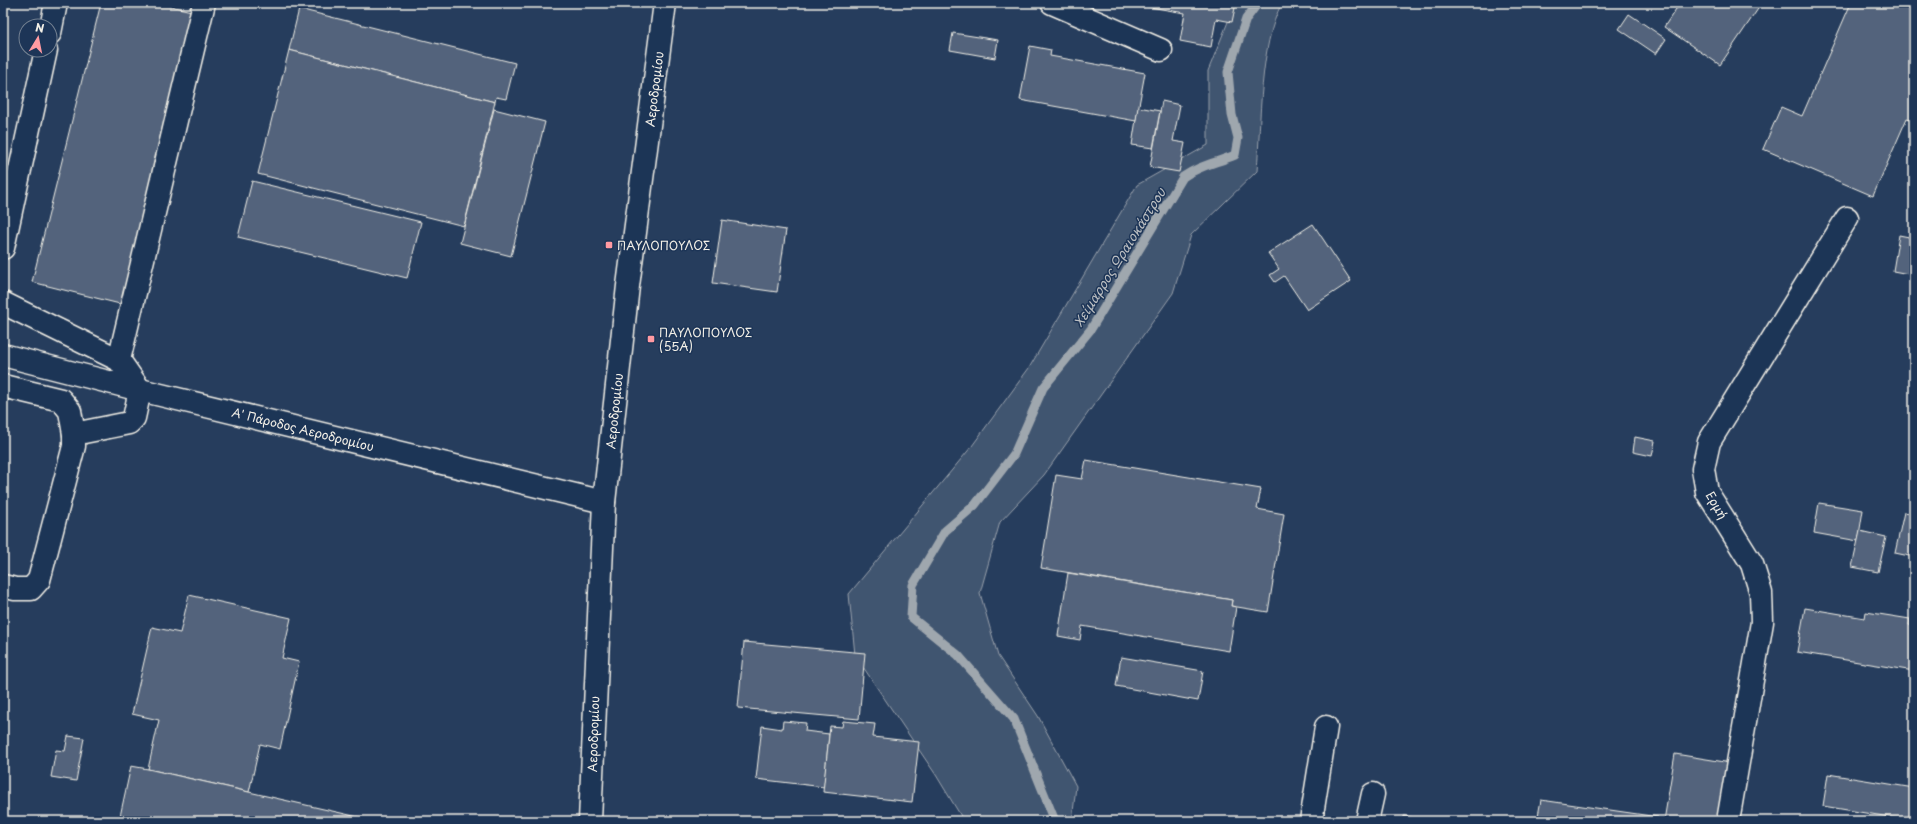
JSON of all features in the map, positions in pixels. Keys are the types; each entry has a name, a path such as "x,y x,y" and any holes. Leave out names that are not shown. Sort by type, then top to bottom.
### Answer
{"street":[{"path":"53,18 56,3"},
{"path":"119,360 204,3"},
{"name":"Αεροδρομίου","path":"590,821 604,502 628,286 665,3"},
{"path":"1052,3 1161,50"},
{"path":"3,248 44,58"},
{"name":"Ερμή","path":"1728,821 1762,622 1761,593 1752,564 1707,492 1703,469 1709,442 1848,218"},
{"path":"3,303 119,360 140,390 134,418 129,423 74,434"},
{"name":"Α' Πάροδος Αεροδρομίου","path":"3,355 140,390 604,502"},
{"path":"3,386 61,400 70,411 74,434 74,446 39,580 31,589 16,589 3,586"},
{"path":"1311,821 1326,727"},
{"path":"1366,821 1373,794"}],"shaded area":[{"path":"1237,3 1282,3 1274,21 1265,62 1262,84 1257,171 1191,235 1173,293 1044,475 1000,522 980,593 998,656 1038,716 1076,786 1072,821 964,821 936,775 855,655 849,594 972,446 1029,368 1137,185 1208,145 1208,71"}],"building":[{"path":"101,3 157,3 196,12 124,305 32,282"},
{"path":"1126,3 1236,3 1232,22 1216,19 1211,47 1180,41 1185,13"},
{"path":"1680,3 1762,3 1720,65 1664,27"},
{"path":"1851,3 1902,3 1914,8 1914,121 1907,118 1873,196 1763,149 1781,107 1802,116"},
{"path":"299,9 515,63 506,99 496,97 495,102 289,50"},
{"path":"1629,14 1666,39 1656,54 1619,29"},
{"path":"953,33 998,40 995,58 950,50"},
{"path":"1030,46 1051,50 1050,56 1145,73 1136,121 1020,100"},
{"path":"289,50 495,102 464,226 258,174"},
{"path":"1162,101 1180,105 1173,141 1185,143 1179,172 1150,167"},
{"path":"1138,107 1160,111 1153,148 1132,145"},
{"path":"494,109 545,122 511,256 460,243"},
{"path":"252,181 421,222 407,278 238,237"},
{"path":"722,220 786,230 777,292 713,283"},
{"path":"1313,224 1351,281 1307,310 1284,276 1275,282 1270,275 1279,269 1268,253"},
{"path":"1899,235 1914,238 1914,275 1893,271"},
{"path":"3,396 9,397 3,420"},
{"path":"1635,437 1655,441 1652,456 1633,452"},
{"path":"1086,460 1261,489 1257,509 1284,514 1268,612 1231,606 1232,600 1041,568 1056,475 1082,479"},
{"path":"1819,503 1863,510 1858,541 1814,533"},
{"path":"1904,512 1914,514 1914,557 1895,553"},
{"path":"1860,531 1886,537 1878,572 1852,567"},
{"path":"1068,573 1232,600 1231,606 1236,607 1229,651 1082,626 1080,640 1058,636"},
{"path":"189,595 291,618 282,658 299,662 280,749 260,744 249,792 148,769 159,720 132,714 152,627 180,633"},
{"path":"1805,608 1865,618 1866,612 1910,619 1909,625 1914,626 1914,671 1797,652"},
{"path":"744,642 865,653 859,719 738,708"},
{"path":"1121,657 1203,671 1198,701 1116,686"},
{"path":"783,721 806,723 805,731 829,734 824,787 756,779 762,726 782,729"},
{"path":"843,721 875,724 873,737 919,742 912,802 823,792 830,726 842,727"},
{"path":"68,736 84,738 76,781 51,777 56,750 65,751"},
{"path":"1675,754 1731,763 1721,821 1664,821"},
{"path":"131,766 148,769 376,821 119,821"},
{"path":"1828,774 1914,788 1914,821 1823,806"},
{"path":"1541,800 1658,817 1657,821 1537,821"},
{"path":"1404,816 1434,821 1403,821"}],"waterway":[{"name":"Χείμαρρος Ωραιοκάστρου","path":"1055,821 1014,719 958,655 911,617 913,585 945,531 975,505 1014,454 1043,388 1091,329 1183,177 1202,167 1235,155 1238,138 1232,115 1228,72 1246,19 1258,3"}],"place":[{"name":"ΠΑΥΛΟΠΟΥΛΟΣ","path":"609,245"},
{"name":"ΠΑΥΛΟΠΟΥΛΟΣ (55Α)","path":"651,339"}]}
